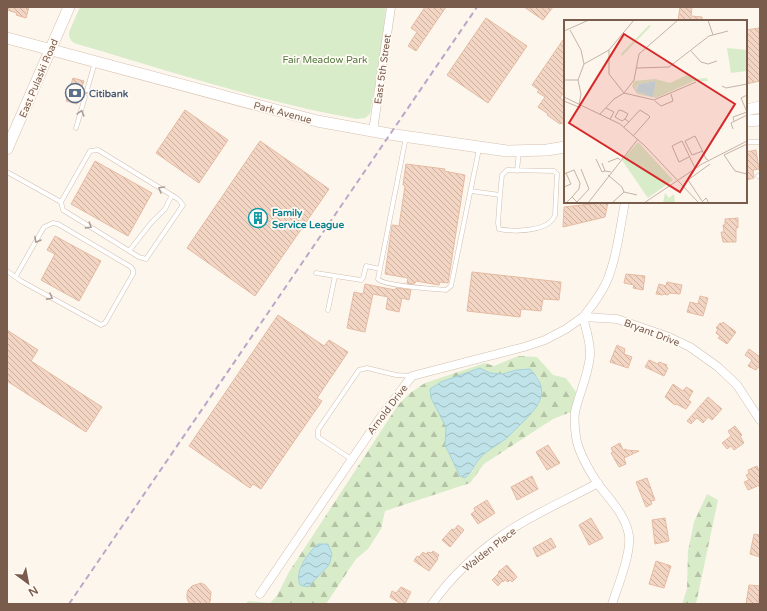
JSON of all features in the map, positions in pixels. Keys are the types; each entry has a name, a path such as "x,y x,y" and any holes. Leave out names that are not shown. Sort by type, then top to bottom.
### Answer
{"main road":[{"name":"East Pulaski Road","path":"7,149 69,7"},
{"name":"Park Avenue","path":"7,38 317,121 406,137 507,151 547,150 564,147"},
{"path":"747,110 760,107"},
{"path":"747,116 760,114"},
{"path":"747,121 760,120"}],"street":[{"name":"East 5th Street","path":"373,131 391,7"},
{"name":"Arnold Drive","path":"260,594 351,459 412,376 545,340 566,329 583,317 596,300 606,282 614,260 625,203"},
{"name":"Bryant Drive","path":"583,317 617,319 669,337 690,347 718,367 737,386 760,420"},
{"path":"583,317 589,342 590,356 585,382 575,414 577,438 584,458 598,483 612,500 622,517 629,536 627,558 612,604"},
{"name":"Walden Place","path":"432,604 443,589 470,561 504,534 598,483"}],"lane":[{"path":"87,90 95,62"},
{"path":"76,128 85,97"},
{"path":"406,137 378,279 380,281 446,290 449,289 451,286 479,148"},
{"path":"747,142 760,142"},
{"path":"98,150 172,195 183,204 146,259 139,257 63,210 61,202 90,151 98,150"},
{"path":"517,171 519,151"},
{"path":"507,170 554,172 557,174 555,215 553,220 544,226 533,230 499,229 500,195 502,175 507,170"},
{"path":"7,172 61,202"},
{"path":"471,192 500,195"},
{"path":"129,251 151,223 165,209 172,195"},
{"path":"7,271 21,281 101,325 105,323 133,274 133,270 124,263 58,224 53,223 44,227 16,276"},
{"path":"316,273 361,280 363,278 366,266 380,269"},
{"path":"328,310 335,276"},
{"path":"351,459 318,437 318,430 359,370 367,368 396,375 412,376"}],"green space":[{"name":"Fair Meadow Park","path":"80,7 386,7 381,51 370,114 365,118 357,119 286,104 77,44 69,37 69,32"},
{"path":"518,356 537,357 553,375 566,378 576,392 571,412 553,419 484,464 470,483 385,511 381,529 368,549 356,559 326,604 246,604 249,601 270,603 277,596 289,572 398,405 410,393 425,383 485,363 494,366","holes":["480,368 490,373 503,374 516,370 538,377 542,389 541,400 479,459 472,472 450,456 445,445 446,427","318,544 329,565 308,587 300,569 310,552"]},
{"path":"707,494 718,500 696,604 682,604 687,589 688,551 694,522"}],"water":[{"path":"480,368 490,373 503,374 516,370 530,369 540,384 542,391 538,403 529,416 507,438 482,455 465,478 460,476 445,445 446,427 431,398 430,389 441,382"},
{"path":"318,544 328,544 332,554 329,565 308,587 300,585 300,568 306,557"}],"building":[{"path":"7,7 29,7 26,18 7,10"},
{"path":"425,7 446,7 416,51 408,46 417,32 411,28"},
{"path":"524,7 553,7 543,20"},
{"path":"680,7 692,7 691,16 702,17 702,20 678,20"},
{"path":"486,18 527,46 488,103 447,75"},
{"path":"759,28 760,81 747,84 747,30"},
{"path":"564,38 564,92 560,98 564,101 564,124 560,124 538,107 545,97 537,92 539,90 532,85"},
{"name":"Citibank","path":"73,78 84,81 81,89 84,90 85,93 88,93 81,97 80,96 77,104 66,101"},
{"path":"185,110 228,140 199,183 156,153"},
{"name":"Family Service League","path":"260,141 329,189 255,296 187,248"},
{"path":"756,150 759,169 753,170 754,178 747,180 747,152"},
{"path":"95,161 152,193 128,236 71,204"},
{"path":"406,164 445,169 444,171 465,175 448,283 440,282 439,285 416,281 412,284 407,283 408,278 385,274 392,225 399,226 405,186 403,185"},
{"path":"608,203 605,217 563,227 564,207"},
{"path":"738,218 736,242 723,242 721,232 724,232 723,225 725,225 725,219"},
{"path":"55,236 101,261 79,301 41,280 55,254 47,250"},
{"path":"472,272 561,282 559,300 543,299 541,311 521,309 520,317 467,311"},
{"path":"626,274 645,276 643,290 633,288 634,285 624,283"},
{"path":"667,282 682,285 680,294 656,294 659,284 666,286"},
{"path":"365,284 395,290 396,288 411,290 409,300 402,298 399,312 386,309 388,297 373,294 365,332 347,328 354,292 363,294"},
{"path":"700,296 708,298 703,316 687,312 690,302 698,304"},
{"path":"278,315 324,346 329,340 348,352 317,398 322,401 261,489 253,484 250,488 189,446"},
{"path":"723,322 736,332 727,344 718,338 720,336 716,333 718,329 716,328"},
{"path":"7,330 38,350 31,361 102,407 86,432 7,381"},
{"path":"617,345 625,349 624,354 632,357 628,368 610,362"},
{"path":"749,349 760,357 760,368 758,367 756,370 748,366 752,360 745,355"},
{"path":"649,360 658,364 659,362 667,365 666,367 668,368 664,376 645,367"},
{"path":"673,384 683,391 686,387 693,391 688,400 691,402 686,409 676,404 675,405 665,397"},
{"path":"708,397 722,409 712,420 708,417 703,423 697,418 691,424 687,421"},
{"path":"735,426 742,435 740,436 744,443 734,450 731,446 727,449 722,443 731,436 728,431"},
{"path":"620,443 623,450 639,451 624,458 626,464 619,467 611,453 613,452 611,448"},
{"path":"548,445 560,463 547,470 536,452"},
{"path":"757,466 758,469 760,468 760,485 748,490 744,482 749,480 746,475 749,474 748,470"},
{"path":"532,476 538,489 517,500 511,487"},
{"path":"647,478 655,500 651,501 652,504 646,507 636,482"},
{"path":"487,500 495,513 478,524 471,514 475,511 474,508"},
{"path":"591,518 603,538 589,545 579,525"},
{"path":"665,518 669,541 655,544 652,520"},
{"path":"458,525 464,530 450,547 442,540"},
{"path":"754,534 760,535 760,557 750,554"},
{"path":"551,538 556,547 537,557 533,548"},
{"path":"433,551 439,555 437,558 438,559 429,571 414,561 417,556 419,557 423,552 426,554"},
{"path":"656,561 671,566 664,588 649,584"},
{"path":"507,565 517,577 512,582 510,580 508,582 505,580 503,582 502,581 498,586 492,580 499,573 498,572"},
{"path":"201,583 211,592 210,602 208,604 190,604 187,599 188,590 192,586"},
{"path":"749,585 760,586 758,604 746,604"},
{"path":"401,587 411,592 405,604 401,604 390,597 392,591 396,593"}],"railway":[{"path":"69,604 477,7"}],"place":[{"name":"Citibank","path":"75,93"},
{"name":"Family Service League","path":"258,218"}]}
